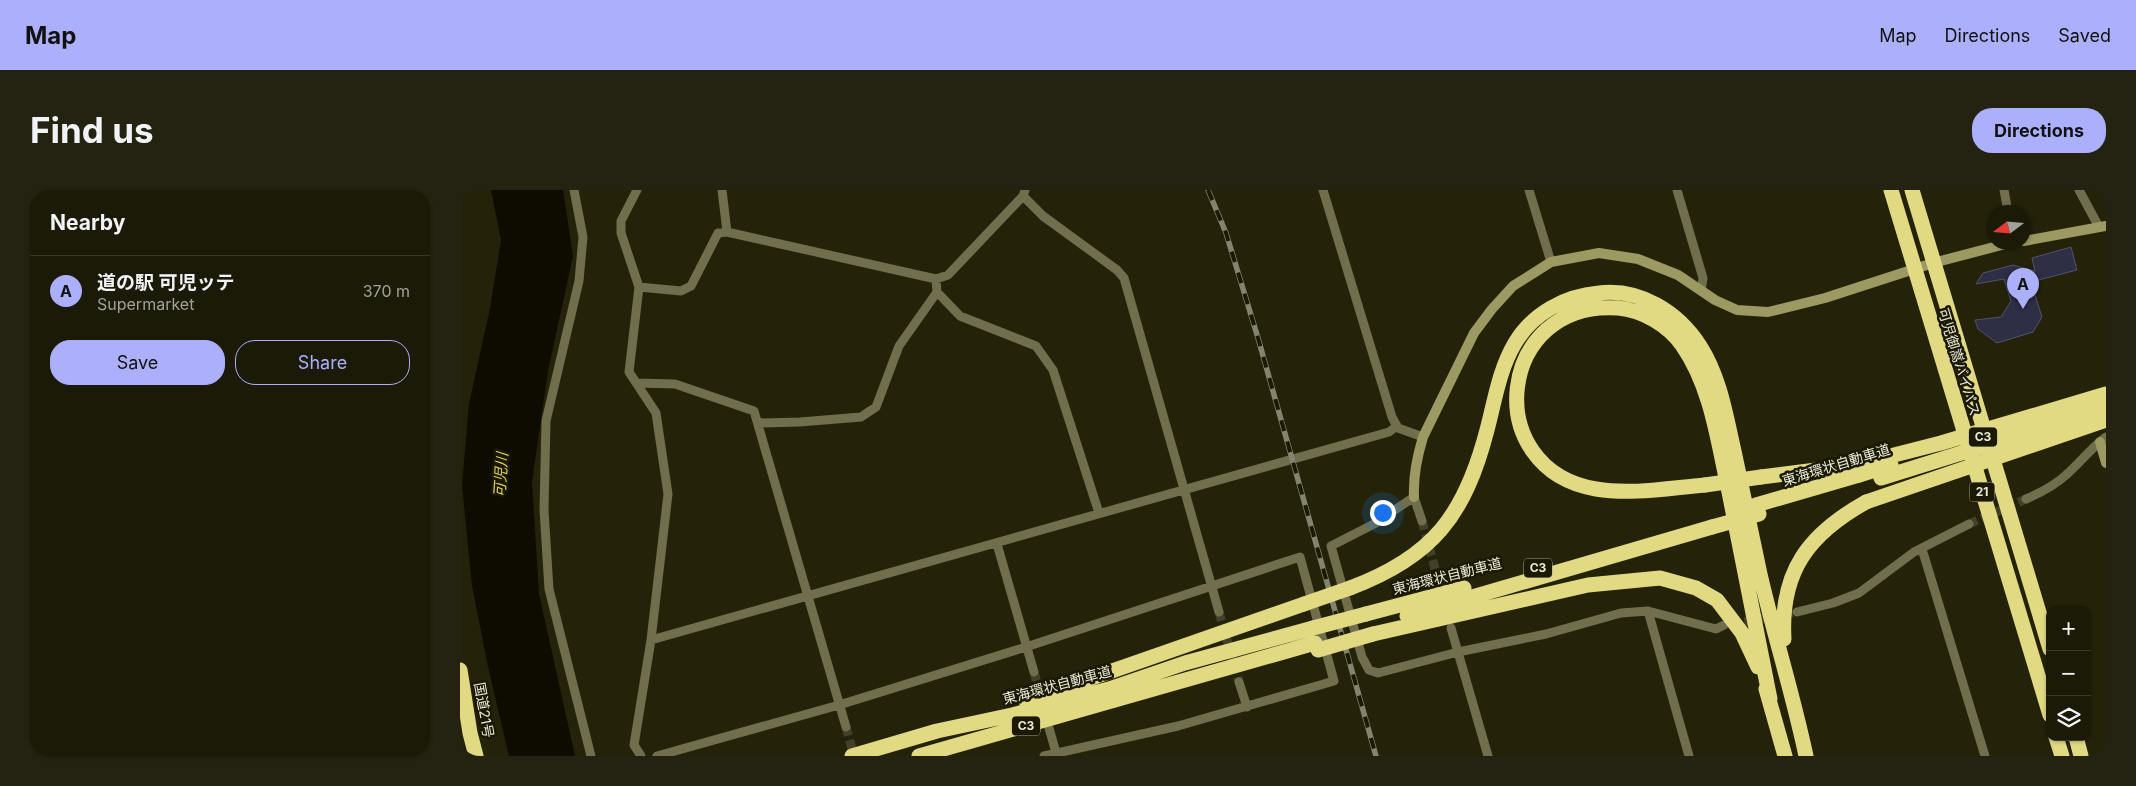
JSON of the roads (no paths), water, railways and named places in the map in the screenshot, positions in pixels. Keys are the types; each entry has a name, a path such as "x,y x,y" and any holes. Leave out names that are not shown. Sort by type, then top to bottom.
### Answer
{"highway":[{"name":"可児御嵩バイパス","path":"1891,190 2046,702"},
{"name":"可児御嵩バイパス","path":"1912,190 2046,636"},
{"path":"937,731 1078,684 1350,588 1406,563 1432,541 1451,517 1469,486 1507,358 1528,326 1540,314 1572,298 1605,292 1623,293 1659,305 1676,317 1701,347 1710,365 1723,404 1761,576 1793,694 1806,756"},
{"path":"1785,756 1770,698 1753,607 1710,409 1693,363 1680,343 1664,328 1646,316 1626,309 1605,308 1583,311 1547,328 1536,341 1520,370 1515,403 1524,438 1545,465 1559,476 1594,489 1642,490 1704,485 1761,477 1858,475 1941,444 2106,394"},
{"name":"東海環状自動車道","path":"919,756 1132,696 1315,640 1758,510 1858,475 2106,399"},
{"name":"東海環状自動車道","path":"1858,475 2106,408"},
{"path":"1793,694 1783,622 1791,582 1812,542 1827,526 1866,502 2106,420"},
{"path":"1369,625 1588,585 1660,578 1696,588 1717,600 1731,616 1745,639 1770,698"},
{"name":"東海環状自動車道","path":"852,756 937,731 1012,715 1090,694 1185,663 1315,640"},
{"name":"国道21号","path":"460,670 470,733 476,756"},
{"path":"2057,741 2062,756"},
{"path":"2077,741 2081,756"}],"street":[{"path":"574,190 584,237 579,281 546,421 544,510 549,589 591,756"},
{"path":"637,190 621,220 621,233 639,287 630,372 656,413 668,494 651,640 634,745 642,756"},
{"path":"722,190 727,232"},
{"path":"1323,190 1392,417 1397,426 1424,438"},
{"path":"1529,190 1551,262"},
{"path":"1677,190 1703,278 1701,291"},
{"path":"2004,190 2007,205"},
{"path":"2031,239 2102,226 2079,190"},
{"path":"639,287 681,290 691,286 718,233 727,232 936,279 948,275 1024,193 1043,216 1117,270 1124,278 1219,612"},
{"path":"1422,521 1414,497 1413,483 1418,452 1474,333 1513,286 1551,262 1599,253 1620,255 1652,263 1678,275 1701,291 1737,310 1768,312 1825,298 1933,263 1986,249"},
{"path":"936,279 938,292 960,316 1036,346 1053,370 1099,513"},
{"path":"758,423 861,417 876,407 899,346 938,292"},
{"path":"637,383 675,384 754,411 846,727"},
{"path":"651,640 997,544 1184,488 1389,432 1397,426"},
{"path":"2103,439 2106,463"},
{"path":"2026,499 2052,486 2103,439"},
{"path":"1414,497 1374,524 1331,546 1362,657 1369,670 1378,673 1458,652 1546,634 1621,614 1648,611 1683,618 1716,629 1724,625"},
{"path":"1798,612 1833,603 1860,593 1914,552 1969,524"},
{"path":"997,544 1034,672"},
{"path":"1922,548 1985,756"},
{"path":"657,756 839,704 1026,647 1300,557 1334,681 1178,726 1044,756"},
{"path":"1648,611 1689,756"},
{"path":"1451,628 1488,756"},
{"path":"1239,682 1247,707"},
{"path":"1049,728 1057,754"}],"water":[{"name":"可児川","path":"491,190 563,190 573,256 548,371 532,482 539,594 575,756 509,756 488,667 472,586 462,485 469,404 490,308 501,240"}],"tunnel":[{"path":"1969,524 2026,499"},
{"path":"1422,521 1443,598"},
{"path":"1219,612 1239,682"},
{"path":"1731,624 1797,612"},
{"path":"1034,672 1041,698"},
{"path":"846,727 854,756"}],"railway":[{"path":"1208,190 1226,233 1258,338 1376,756"}],"place":[{"name":"道の駅 可児ッテ","path":"2023,309"}]}
